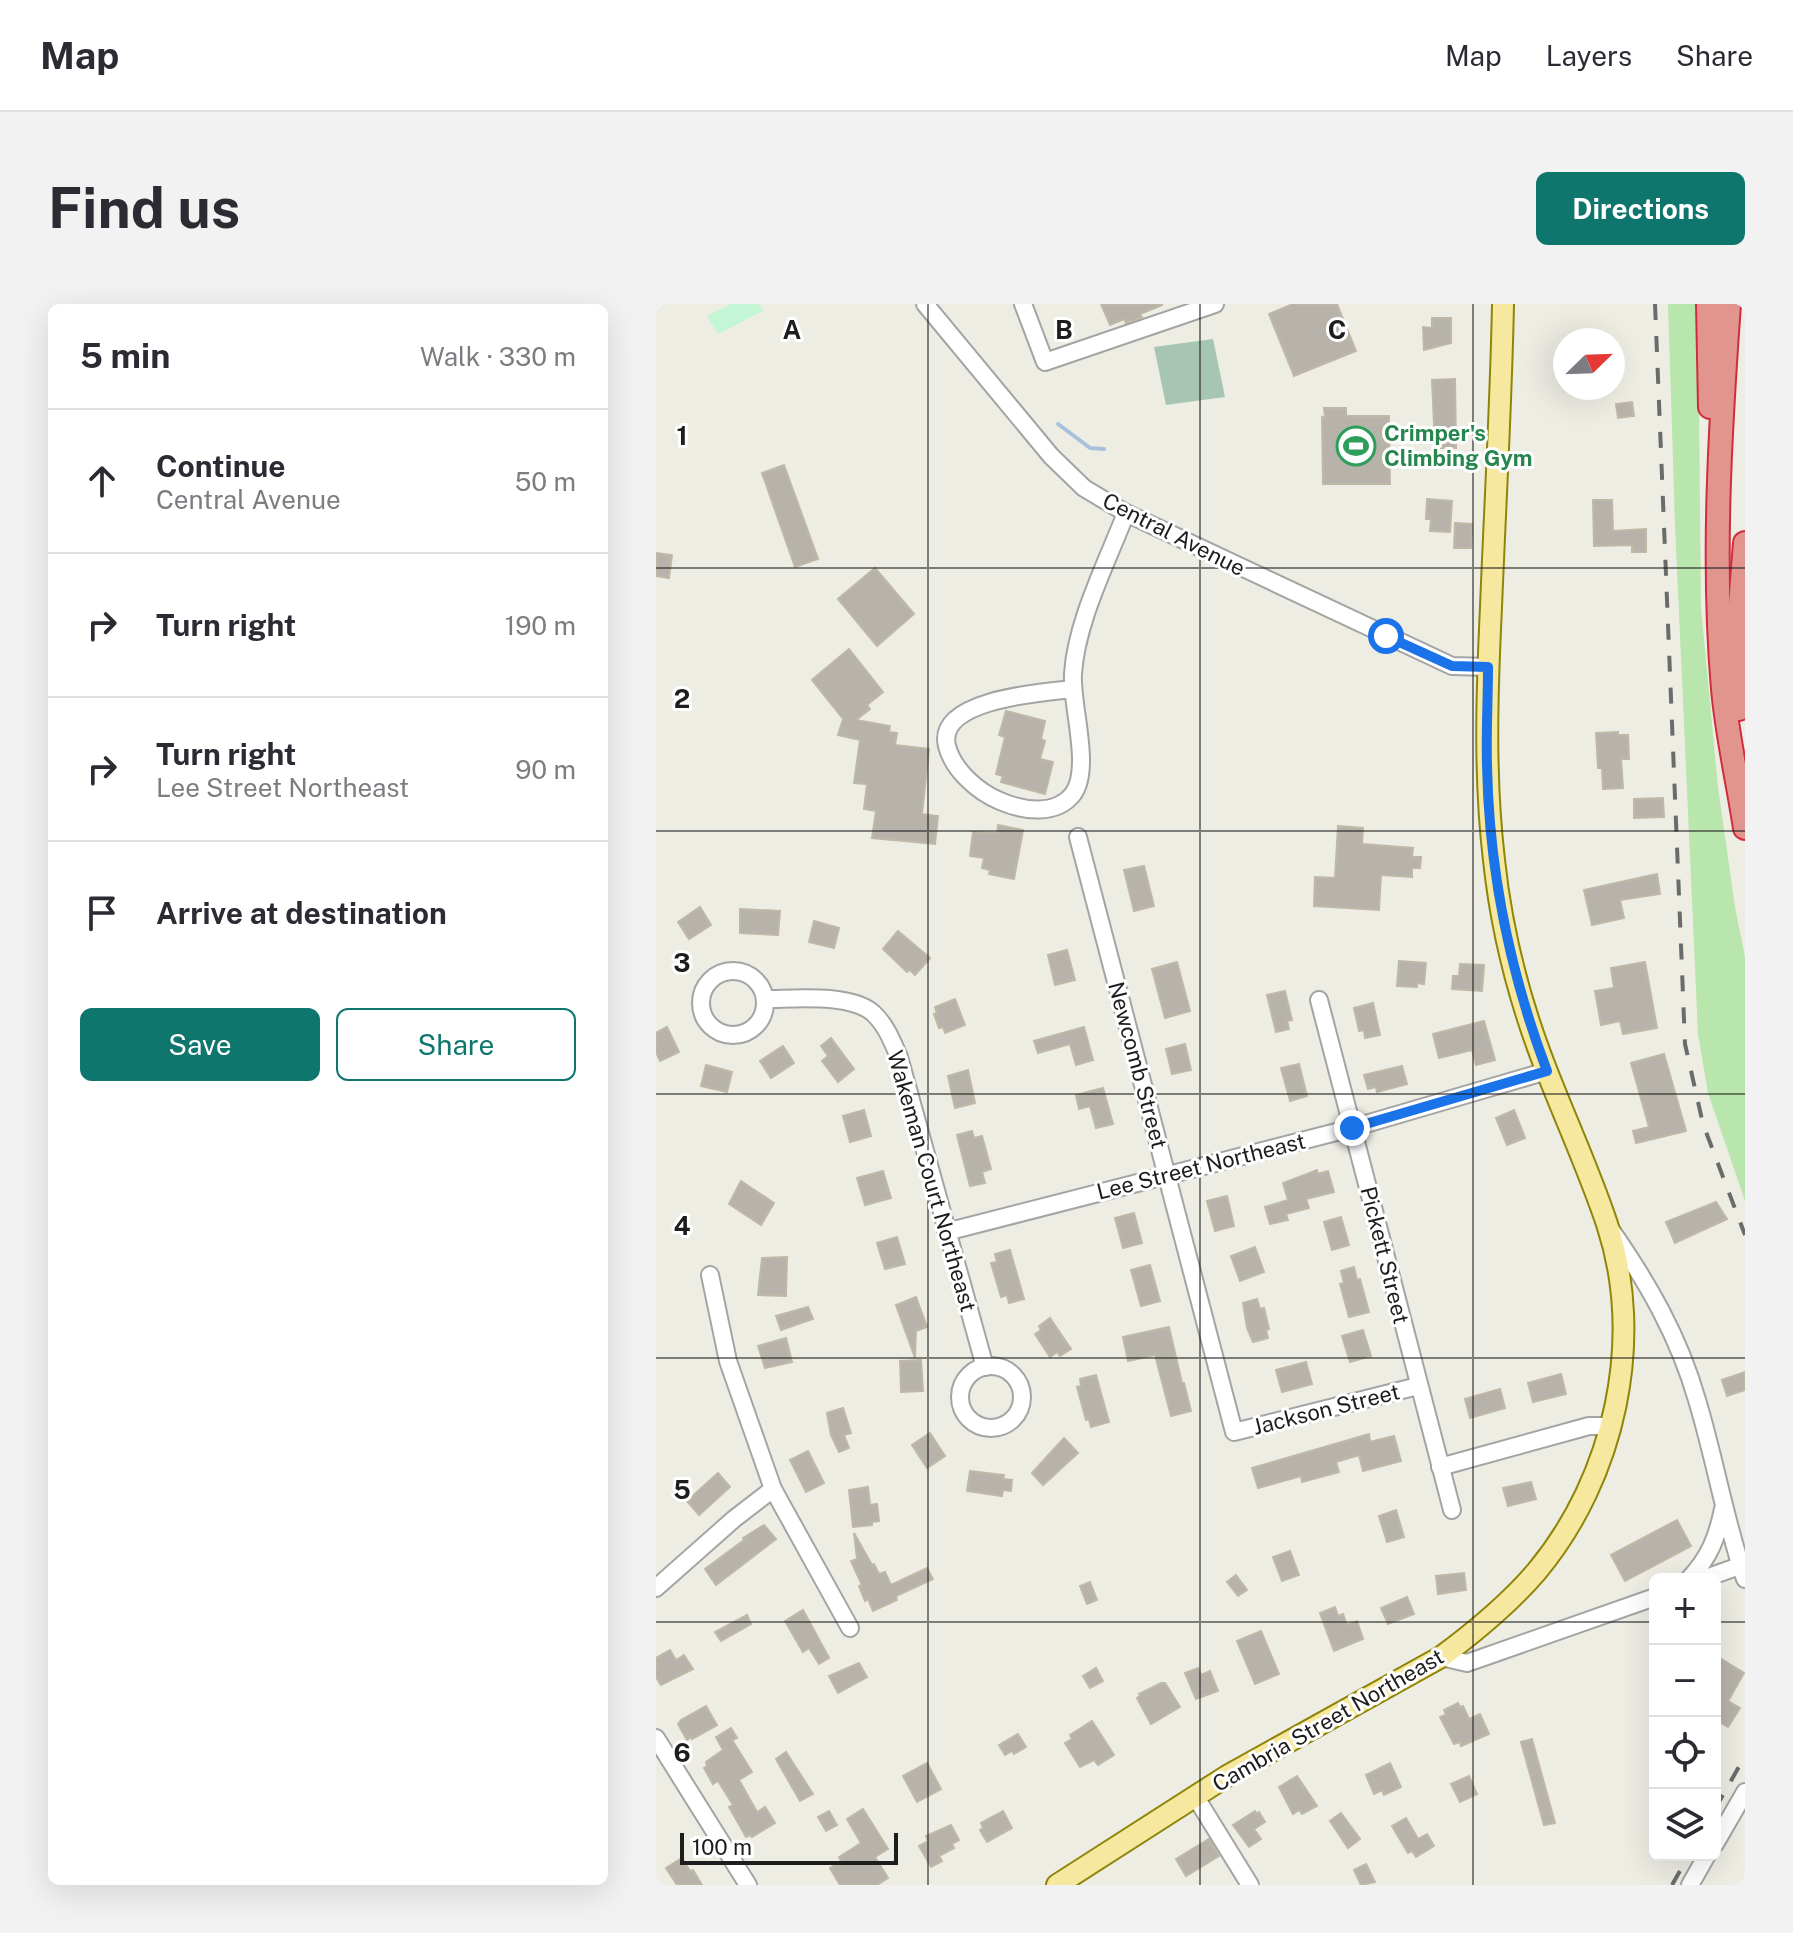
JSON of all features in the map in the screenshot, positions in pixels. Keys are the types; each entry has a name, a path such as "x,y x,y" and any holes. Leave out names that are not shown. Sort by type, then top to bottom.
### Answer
{"highway":[{"path":"1708,304 1710,470 1720,574"},
{"path":"1729,304 1721,459 1723,690 1745,826"},
{"path":"1745,543 1737,643 1745,826"}],"main road":[{"name":"Cambria Street Northeast","path":"1058,1885 1266,1753 1441,1657 1496,1614 1516,1595 1559,1542 1602,1456 1620,1383 1623,1334 1619,1277 1608,1226 1547,1071 1519,987 1497,885 1487,765 1488,667 1503,304"}],"street":[{"name":"Central Avenue","path":"925,304 1051,456 1084,488 1126,513 1452,666 1488,667"},
{"path":"1023,304 1045,362 1215,304"},
{"path":"1073,689 998,698 971,710 952,726 946,738 950,753 961,771 984,792 1007,804 1039,809 1058,806 1073,794 1080,775 1073,689 1074,662 1085,623 1126,513"},
{"name":"Newcomb Street","path":"1078,837 1234,1432"},
{"path":"744,972 762,987 766,999 765,1012 759,1023 750,1032 737,1036 722,1034 709,1024 702,1010 702,994 710,980 720,973 744,972"},
{"name":"Wakeman Court Northeast","path":"766,999 846,1001 871,1010 887,1030 899,1057 985,1367"},
{"name":"Pickett Street","path":"1319,1000 1452,1510"},
{"name":"Lee Street Northeast","path":"946,1232 1352,1128 1547,1071"},
{"path":"1608,1226 1647,1283 1675,1339 1697,1398 1743,1570 1721,1575"},
{"path":"710,1275 728,1361 773,1489 850,1628"},
{"name":"Jackson Street","path":"1234,1432 1418,1386"},
{"path":"1440,1467 1589,1426 1610,1426"},
{"path":"656,1588 773,1489"},
{"path":"1695,1573 1705,1562 1717,1537 1724,1504"},
{"path":"1441,1657 1467,1663 1649,1599"},
{"path":"656,1738 748,1885"},
{"path":"1721,1834 1745,1792"},
{"path":"1195,1796 1250,1885"},
{"path":"1690,1885 1704,1861"}],"green space":[{"path":"731,304 759,304 763,311 718,334 707,316"},
{"path":"1668,304 1698,304 1701,607 1718,787 1745,957 1745,1201 1708,1093 1698,1034"},
{"path":"1213,339 1225,397 1166,405 1154,347"}],"building":[{"path":"1101,304 1162,305 1140,314 1142,317 1126,323 1124,319 1110,325"},
{"path":"1293,304 1337,304 1356,351 1294,376 1269,314"},
{"path":"1432,318 1451,318 1451,343 1424,350 1423,327 1432,328"},
{"path":"1455,379 1456,448 1435,448 1432,380"},
{"path":"1632,402 1634,416 1618,418 1616,404"},
{"path":"1324,408 1346,408 1346,416 1389,416 1390,484 1323,484"},
{"path":"784,465 818,559 795,567 762,473"},
{"path":"1427,499 1452,501 1450,532 1430,531 1431,519 1426,519"},
{"path":"1593,500 1612,500 1613,531 1646,529 1646,552 1632,552 1632,545 1594,546"},
{"path":"1455,523 1472,524 1471,548 1454,548"},
{"path":"656,553 672,555 669,578 656,576"},
{"path":"875,568 914,614 877,646 838,599"},
{"path":"849,649 883,692 867,705 870,709 856,720 890,726 889,732 897,733 895,745 929,749 922,814 938,816 935,844 872,838 876,811 864,809 867,784 854,783 860,740 838,735 843,719 812,680"},
{"path":"1006,711 1045,721 1041,739 1045,741 1040,759 1053,762 1045,794 1001,782 1003,776 996,774 1005,737 999,735"},
{"path":"1618,732 1618,735 1628,735 1629,759 1621,759 1623,788 1603,789 1596,733"},
{"path":"1663,798 1664,817 1634,818 1634,799"},
{"path":"998,825 1023,830 1014,879 989,874 990,870 982,868 984,858 970,856 973,832 997,833"},
{"path":"1338,826 1363,828 1362,844 1413,848 1412,857 1421,857 1420,868 1412,868 1412,877 1381,875 1379,910 1314,906 1315,877 1335,878"},
{"path":"1144,866 1154,906 1134,911 1124,870"},
{"path":"1657,874 1660,894 1620,900 1624,918 1592,925 1584,890"},
{"path":"700,907 711,925 689,939 678,922"},
{"path":"740,909 780,911 778,935 740,933"},
{"path":"814,921 839,928 834,948 809,942"},
{"path":"898,931 930,958 915,975 910,970 907,972 883,949"},
{"path":"1067,950 1075,980 1055,985 1048,955"},
{"path":"1399,961 1426,963 1424,984 1417,983 1417,987 1397,986"},
{"path":"1177,962 1190,1011 1165,1018 1152,969"},
{"path":"1645,962 1657,1028 1623,1034 1620,1021 1601,1025 1595,991 1614,988 1611,968"},
{"path":"1460,964 1484,965 1482,991 1452,989 1453,976 1459,976"},
{"path":"1285,991 1292,1020 1287,1021 1289,1029 1276,1032 1267,995"},
{"path":"955,999 965,1025 945,1033 943,1027 939,1028 935,1007"},
{"path":"1373,1003 1380,1035 1365,1038 1364,1030 1359,1031 1354,1008"},
{"path":"1484,1021 1495,1060 1476,1065 1472,1050 1439,1058 1433,1034"},
{"path":"667,1027 679,1052 660,1061 656,1052 656,1033"},
{"path":"1084,1027 1093,1060 1076,1065 1070,1044 1038,1053 1034,1041"},
{"path":"831,1038 854,1069 838,1082 822,1061 828,1056 821,1046"},
{"path":"1185,1044 1191,1070 1172,1074 1166,1049"},
{"path":"783,1046 794,1063 771,1078 760,1061"},
{"path":"1664,1054 1686,1131 1636,1143 1633,1131 1649,1127 1631,1063"},
{"path":"1299,1064 1307,1096 1290,1101 1281,1068"},
{"path":"706,1065 732,1072 727,1092 701,1086"},
{"path":"1402,1066 1407,1084 1377,1092 1376,1087 1368,1089 1364,1075"},
{"path":"968,1070 975,1103 955,1108 948,1076"},
{"path":"1103,1088 1113,1124 1096,1128 1090,1106 1079,1109 1076,1095"},
{"path":"864,1110 871,1136 850,1142 843,1116"},
{"path":"1514,1110 1525,1138 1507,1145 1496,1118"},
{"path":"972,1131 974,1138 982,1136 991,1169 982,1172 985,1183 970,1186 957,1135"},
{"path":"1317,1170 1318,1174 1328,1171 1334,1192 1306,1199 1309,1208 1286,1214 1288,1220 1270,1224 1265,1207 1288,1200 1283,1183"},
{"path":"883,1171 891,1198 865,1205 857,1178"},
{"path":"741,1181 774,1203 761,1225 729,1204"},
{"path":"1227,1196 1234,1226 1215,1231 1207,1201"},
{"path":"1716,1202 1727,1219 1675,1243 1666,1222"},
{"path":"1134,1213 1142,1243 1123,1248 1115,1218"},
{"path":"1341,1217 1349,1245 1332,1250 1324,1222"},
{"path":"897,1237 905,1264 885,1269 877,1243"},
{"path":"1255,1247 1264,1272 1240,1281 1231,1256"},
{"path":"1010,1250 1024,1299 1009,1303 1007,1295 1001,1297 991,1263 997,1262 995,1254"},
{"path":"787,1257 786,1296 758,1295 762,1258"},
{"path":"1150,1265 1160,1301 1141,1306 1131,1270"},
{"path":"1354,1267 1369,1312 1349,1317 1340,1284 1344,1283 1341,1271"},
{"path":"916,1297 927,1327 916,1331 915,1358 896,1305"},
{"path":"1257,1299 1260,1309 1264,1308 1269,1329 1266,1330 1268,1338 1253,1342 1243,1303"},
{"path":"808,1307 813,1319 781,1330 776,1316"},
{"path":"1050,1318 1071,1349 1060,1356 1057,1352 1050,1357 1035,1334 1041,1330 1039,1326"},
{"path":"1169,1327 1191,1411 1171,1416 1155,1355 1128,1361 1123,1337"},
{"path":"1363,1330 1371,1356 1350,1362 1342,1336"},
{"path":"786,1338 792,1362 765,1368 758,1346"},
{"path":"921,1360 923,1391 901,1392 900,1361"},
{"path":"1306,1362 1312,1384 1282,1392 1276,1370"},
{"path":"1745,1372 1745,1390 1727,1396 1722,1380"},
{"path":"1561,1374 1566,1394 1533,1402 1528,1383"},
{"path":"1096,1375 1109,1422 1091,1427 1089,1419 1086,1420 1077,1387 1081,1386 1080,1379"},
{"path":"1500,1389 1505,1408 1470,1418 1465,1399"},
{"path":"843,1408 851,1433 844,1435 849,1448 839,1452 831,1435 827,1413"},
{"path":"930,1433 945,1456 927,1468 912,1445"},
{"path":"1369,1434 1370,1442 1394,1436 1401,1461 1363,1471 1359,1455 1336,1462 1339,1472 1302,1482 1301,1476 1258,1488 1252,1468"},
{"path":"1064,1438 1078,1453 1043,1485 1032,1473"},
{"path":"808,1451 824,1483 806,1492 790,1460"},
{"path":"970,1471 1004,1475 1003,1479 1012,1480 1011,1491 1003,1490 1002,1496 967,1491"},
{"path":"718,1473 730,1487 699,1515 687,1501"},
{"path":"1531,1482 1536,1499 1508,1506 1503,1488"},
{"path":"868,1487 870,1505 877,1504 879,1521 853,1527 849,1490"},
{"path":"1396,1510 1404,1537 1387,1542 1379,1516"},
{"path":"1677,1520 1691,1546 1625,1581 1611,1555"},
{"path":"764,1525 776,1539 716,1585 705,1569"},
{"path":"854,1533 872,1565 879,1574 885,1572 891,1585 927,1568 933,1579 896,1596 897,1600 873,1611 868,1599 865,1601 859,1586 862,1585 851,1561 857,1559"},
{"path":"1290,1551 1299,1575 1282,1581 1273,1557"},
{"path":"1464,1573 1466,1590 1438,1594 1436,1576"},
{"path":"1236,1575 1247,1590 1238,1596 1227,1582"},
{"path":"1090,1582 1097,1600 1087,1604 1080,1586"},
{"path":"1407,1597 1414,1614 1388,1624 1381,1608"},
{"path":"1335,1607 1338,1616 1343,1614 1347,1625 1357,1621 1363,1639 1334,1651 1320,1613"},
{"path":"803,1610 829,1658 819,1664 809,1648 803,1652 785,1621"},
{"path":"747,1615 751,1624 721,1641 715,1632"},
{"path":"1261,1631 1279,1674 1255,1684 1237,1641"},
{"path":"670,1650 676,1660 684,1655 693,1669 661,1685 656,1677 656,1658"},
{"path":"1721,1659 1744,1673 1728,1701 1740,1708 1728,1727 1721,1723"},
{"path":"859,1663 867,1677 838,1693 829,1676"},
{"path":"1096,1668 1103,1681 1090,1688 1083,1676"},
{"path":"1198,1668 1201,1675 1210,1671 1218,1691 1196,1699 1185,1673"},
{"path":"1165,1683 1180,1707 1151,1724 1137,1698"},
{"path":"1458,1703 1460,1707 1463,1706 1469,1719 1480,1714 1489,1734 1461,1746 1460,1742 1454,1744 1440,1717 1446,1715 1444,1710"},
{"path":"706,1706 717,1725 687,1740 678,1724"},
{"path":"1092,1721 1114,1755 1098,1765 1094,1760 1080,1767 1065,1743 1072,1739 1070,1735"},
{"path":"731,1728 737,1738 732,1740 752,1772 739,1780 757,1812 765,1807 775,1823 752,1837 746,1837 729,1807 733,1805 718,1781 713,1784 704,1768 706,1762 723,1750 716,1737"},
{"path":"1018,1734 1026,1747 1005,1755 999,1745"},
{"path":"1532,1739 1555,1823 1544,1825 1521,1742"},
{"path":"786,1752 813,1794 800,1801 776,1759"},
{"path":"927,1763 941,1789 917,1802 903,1776"},
{"path":"1390,1763 1401,1787 1384,1795 1382,1790 1374,1794 1366,1775"},
{"path":"1297,1776 1317,1806 1302,1814 1299,1810 1293,1814 1279,1787"},
{"path":"1469,1776 1477,1794 1460,1802 1451,1784"},
{"path":"863,1809 888,1849 875,1857 888,1878 877,1885 840,1885 830,1868 841,1861 839,1857 861,1843 847,1819"},
{"path":"829,1811 837,1825 826,1831 818,1817"},
{"path":"1003,1811 1012,1828 987,1842 980,1830 983,1828 981,1823"},
{"path":"1255,1811 1265,1822 1254,1829 1261,1839 1249,1847 1233,1825"},
{"path":"1341,1813 1360,1839 1348,1848 1330,1821"},
{"path":"1406,1818 1418,1839 1427,1834 1434,1846 1416,1857 1412,1851 1408,1853 1392,1826"},
{"path":"951,1825 959,1840 952,1844 954,1848 939,1856 942,1861 931,1867 919,1846 928,1841 926,1836"},
{"path":"1209,1839 1219,1856 1186,1876 1176,1859"},
{"path":"682,1858 702,1885 677,1885 666,1868"},
{"path":"1366,1864 1375,1882 1361,1885 1354,1870"}],"waterway":[{"path":"1058,424 1090,448 1104,449"}],"railway":[{"path":"1655,304 1685,1044 1703,1124 1745,1235"},
{"path":"1721,1798 1745,1756"},
{"path":"1672,1885 1686,1861"}],"place":[{"name":"Crimper's Climbing Gym","path":"1356,446"}],"route":[{"path":"1352,1128 1547,1071 1519,987 1497,885 1487,765 1488,667 1452,666 1386,636"}]}
